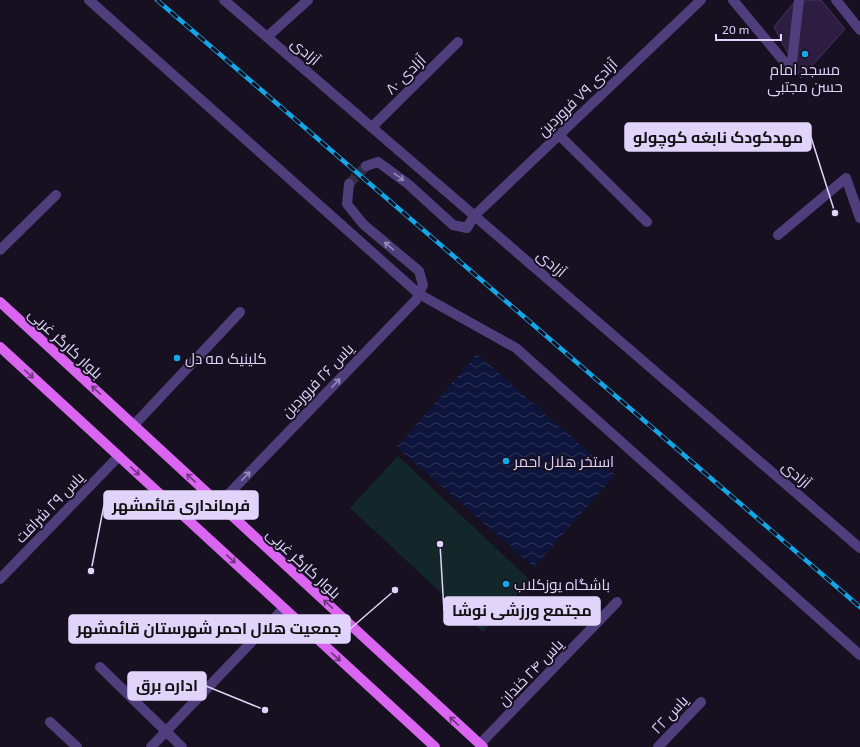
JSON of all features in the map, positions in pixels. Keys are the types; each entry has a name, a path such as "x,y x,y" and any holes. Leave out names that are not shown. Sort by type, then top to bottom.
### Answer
{"main road":[{"name":"بلوار کارگر غربی","path":"0,302 482,746"},
{"path":"0,347 284,608 430,746"}],"street":[{"path":"89,0 419,294 516,348 860,655"},
{"name":"آزادی","path":"224,0 860,548"},
{"path":"267,37 308,0"},
{"name":"آزادی ۷۹ فروردین","path":"366,166 378,162 408,184 453,225 467,228 474,216 701,0"},
{"path":"733,0 792,70 799,0"},
{"path":"836,0 860,30"},
{"name":"آزادی ۸۰","path":"372,127 458,42"},
{"path":"559,135 647,222"},
{"path":"778,235 846,178 860,218"},
{"path":"349,184 347,204 363,224 419,271 423,285 419,294"},
{"path":"0,250 56,195"},
{"name":"یاس ۲۶ فروردین","path":"219,504 410,306 419,294"},
{"path":"134,425 240,312"},
{"name":"یاس ۲۹ شرافت","path":"0,579 119,456"},
{"name":"یاس ۲۴ خندان","path":"482,746 618,602"},
{"path":"151,747 284,608"},
{"path":"100,667 182,747"},
{"name":"یاس ۲۲","path":"658,747 701,702"},
{"path":"50,722 77,747"}],"green space":[{"path":"398,456 530,580 483,632 350,508"}],"water":[{"name":"استخر هلال احمر","path":"477,354 615,475 534,567 397,447"}],"building":[{"name":"مسجد امام حسن مجتبی","path":"796,0 821,0 845,29 801,78 774,27"}],"tunnel":[{"path":"349,184 366,166"}],"railway":[{"path":"157,0 860,607"}],"place":[{"name":"مسجد امام حسن مجتبی","path":"805,54"},
{"name":"مهدکودک نابغه کوچولو","path":"835,213"},
{"name":"کلینیک مه دل","path":"177,358"},
{"name":"استخر هلال احمر","path":"506,461"},
{"name":"مجتمع ورزشی نوشا","path":"440,544"},
{"name":"فرمانداری قائمشهر","path":"91,571"},
{"name":"باشگاه یوزکلاب","path":"506,584"},
{"name":"جمعیت هلال احمر شهرستان قائمشهر","path":"395,590"},
{"name":"اداره برق","path":"265,710"}]}
